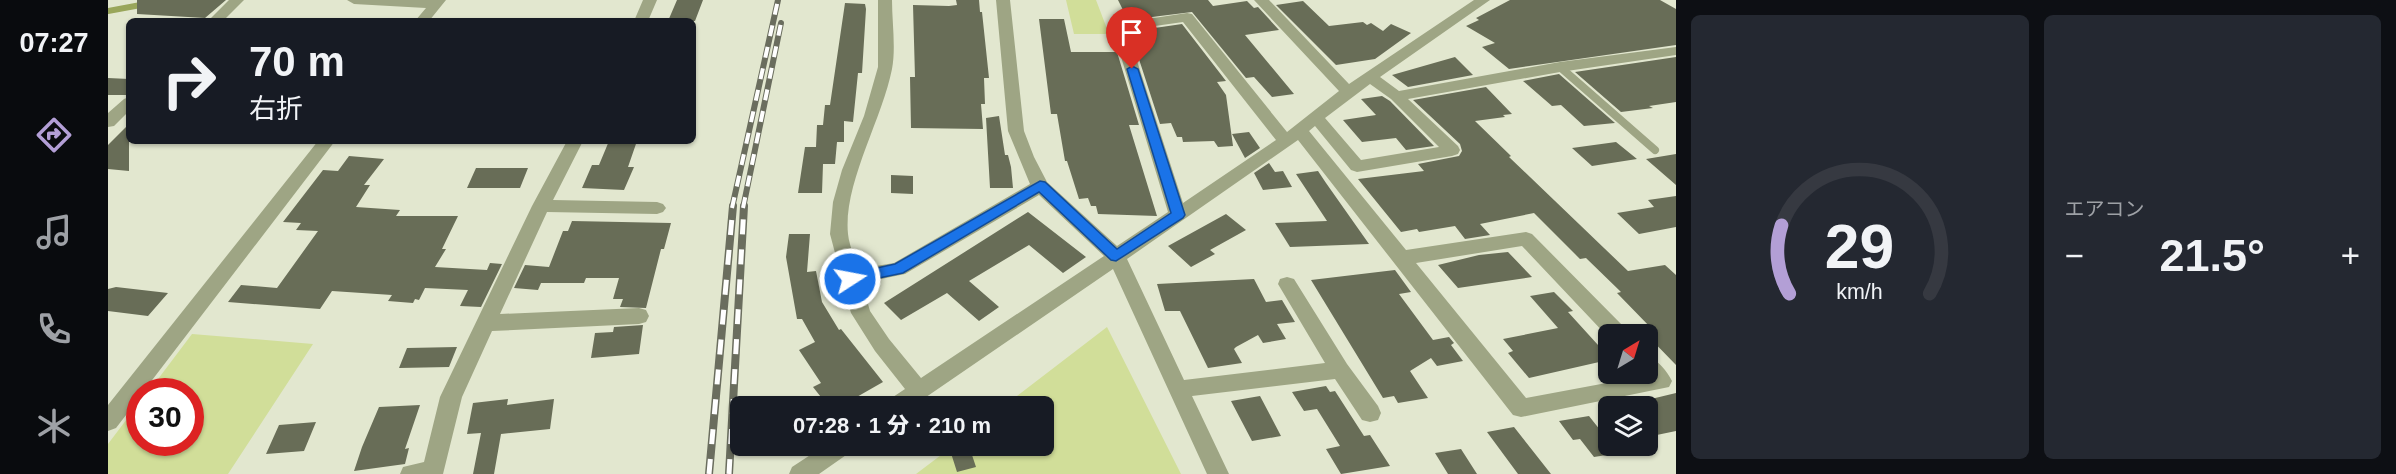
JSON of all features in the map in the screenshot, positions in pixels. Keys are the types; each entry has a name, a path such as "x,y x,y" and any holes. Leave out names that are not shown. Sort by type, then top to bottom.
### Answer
{"street":[{"path":"218,18 237,0"},
{"path":"354,0 437,2"},
{"path":"641,18 650,0"},
{"path":"885,0 883,78 872,116 850,170 842,202 839,234 861,313 882,345 919,391"},
{"path":"1003,0 1016,131 1026,157 1040,186 1116,256 1180,388 1218,474"},
{"path":"1261,0 1348,92"},
{"path":"912,396 1293,136 1348,92 1372,78 1482,0"},
{"path":"424,18 437,2"},
{"path":"1178,215 1119,27 1187,17 1400,258 1521,408 1646,384"},
{"path":"1396,96 1676,51"},
{"path":"1316,117 1357,166 1452,150 1396,96 1372,78"},
{"path":"108,122 126,105"},
{"path":"108,421 118,395 325,144"},
{"path":"425,473 451,397 541,206 573,144"},
{"path":"850,279 898,269 1040,186"},
{"path":"541,206 657,208"},
{"path":"1400,258 1526,239 1608,324"},
{"path":"1287,284 1340,370 1370,413"},
{"path":"486,323 639,316"},
{"path":"1180,388 1340,370"},
{"path":"800,474 826,456"}],"lane":[{"path":"1560,68 1655,150"}],"green space":[{"path":"1066,0 1096,0 1109,34 1074,34"},
{"path":"1107,327 1181,474 916,474 940,456 1054,456 1054,396 1017,396"},
{"path":"192,334 313,344 228,474 108,474 108,444 126,420 126,456 204,456 204,378 159,378"}],"building":[{"path":"137,0 226,0 205,18 137,14"},
{"path":"677,0 703,0 696,18 669,18"},
{"path":"956,0 979,0 980,12 982,12 989,78 984,78 985,104 981,104 983,129 911,128 910,77 915,77 913,5 949,6 957,5"},
{"path":"1118,0 1208,0 1213,6 1247,1 1254,8 1258,7 1279,30 1245,35 1294,94 1272,97 1254,77 1246,78 1192,12 1128,20"},
{"path":"1510,0 1660,0 1676,9 1676,45 1509,69 1482,47 1495,43 1466,26 1479,20 1476,18"},
{"path":"1303,1 1329,26 1363,22 1367,25 1371,23 1383,31 1391,24 1411,33 1375,59 1336,65 1276,5"},
{"path":"845,3 865,4 866,9 862,73 858,73 853,122 844,121 844,142 837,142 835,164 823,164 822,193 798,193 805,147 816,147 817,125 823,125 825,105 830,105"},
{"path":"1039,19 1064,19 1071,52 1117,52 1139,125 1129,125 1157,216 1098,214 1096,206 1091,206 1088,198 1079,199 1067,161 1065,161 1057,114 1051,114"},
{"path":"1182,24 1226,81 1217,82 1226,95 1233,146 1218,147 1214,141 1183,142 1182,137 1177,137 1171,123 1160,124 1137,53 1146,53 1134,31"},
{"path":"1455,57 1473,75 1408,87 1392,75"},
{"path":"1676,57 1676,102 1649,106 1653,108 1621,112 1575,72"},
{"path":"1559,74 1615,123 1584,126 1561,105 1552,106 1523,81"},
{"path":"108,78 126,79 126,95 108,95"},
{"path":"1486,87 1512,114 1475,121 1511,156 1509,157 1628,271 1665,265 1676,275 1676,365 1658,346 1658,324 1647,324 1617,293 1621,292 1586,258 1580,259 1534,213 1480,224 1490,235 1465,239 1455,226 1419,232 1417,229 1401,232 1358,179 1424,171 1418,164 1459,156 1462,151 1460,144 1413,100"},
{"path":"1382,96 1390,101 1434,146 1406,150 1396,138 1362,142 1343,120 1376,115 1361,99"},
{"path":"999,116 1005,155 1008,155 1011,167 1013,188 990,188 986,118"},
{"path":"126,127 126,144 129,144 129,171 108,169 108,145"},
{"path":"1249,132 1260,148 1245,158 1232,134"},
{"path":"1616,142 1637,159 1592,166 1572,148"},
{"path":"608,144 636,144 628,167 634,167 624,190 582,188 592,165 599,165"},
{"path":"1676,154 1676,185 1646,159"},
{"path":"349,156 384,159 364,185 370,185 356,207 400,210 396,216 458,216 442,249 446,249 435,267 487,270 490,263 502,264 481,307 460,306 468,290 425,288 419,300 415,299 413,303 388,301 392,295 332,291 320,309 228,302 241,285 277,288 318,231 296,230 301,223 283,222 323,170 338,171"},
{"path":"1269,163 1275,172 1283,171 1292,187 1263,190 1254,173"},
{"path":"476,168 528,168 520,188 467,188"},
{"path":"1318,171 1369,244 1290,247 1275,223 1327,221 1296,174"},
{"path":"891,175 913,176 913,194 891,193"},
{"path":"1676,196 1676,227 1639,234 1617,213 1654,207 1648,200"},
{"path":"1028,212 1086,257 1063,273 1029,245 969,281 999,307 979,321 947,293 901,320 884,303"},
{"path":"1226,214 1246,230 1210,250 1215,254 1191,267 1168,246"},
{"path":"572,221 671,223 664,249 661,249 646,308 620,307 623,299 613,299 619,278 586,278 584,283 541,283 538,290 514,288 525,265 549,267 563,231 568,231"},
{"path":"789,234 810,234 807,272 816,271 822,302 839,330 841,329 883,382 858,396 820,396 813,387 821,383 799,350 815,342 802,319 797,319 786,257"},
{"path":"1508,252 1532,277 1458,288 1438,265 1479,255"},
{"path":"1395,270 1411,292 1399,294 1433,340 1449,337 1454,343 1451,345 1463,361 1437,366 1431,358 1410,371 1428,398 1398,403 1394,396 1383,398 1311,280"},
{"path":"1254,279 1266,302 1282,300 1295,322 1277,324 1286,339 1263,343 1258,335 1236,347 1234,349 1242,363 1208,368 1180,311 1165,311 1157,284"},
{"path":"116,287 168,293 148,316 108,311 108,289"},
{"path":"1554,292 1573,311 1568,312 1598,345 1598,362 1529,378 1508,353 1513,351 1503,339 1558,328 1530,296"},
{"path":"643,325 639,354 591,358 595,333 613,332 614,327"},
{"path":"457,347 449,367 399,368 407,348"},
{"path":"1326,386 1330,392 1335,391 1364,436 1370,435 1390,466 1341,474 1326,449 1340,446 1317,409 1304,411 1292,392"},
{"path":"1676,393 1676,431 1658,435 1658,397"},
{"path":"1260,396 1281,436 1252,441 1231,401"},
{"path":"508,399 507,405 554,399 550,429 501,434 494,474 473,474 481,433 467,434 473,403"},
{"path":"420,405 405,449 409,448 405,464 354,471 379,407"},
{"path":"1589,416 1598,427 1598,456 1600,456 1594,457 1580,439 1573,440 1559,421"},
{"path":"316,422 304,451 266,454 279,425"},
{"path":"1514,427 1551,474 1518,474 1487,432"},
{"path":"1461,449 1477,474 1448,474 1435,453"},
{"path":"952,456 972,456 976,467 957,472"}],"waterway":[{"path":"108,11 146,4"}],"railway":[{"path":"732,208 778,0"},
{"path":"743,208 781,23"},
{"path":"709,474 733,206"},
{"path":"729,474 744,206"}],"route":[{"path":"850,279 898,269 1040,186 1116,256 1178,215 1132,69"}]}
